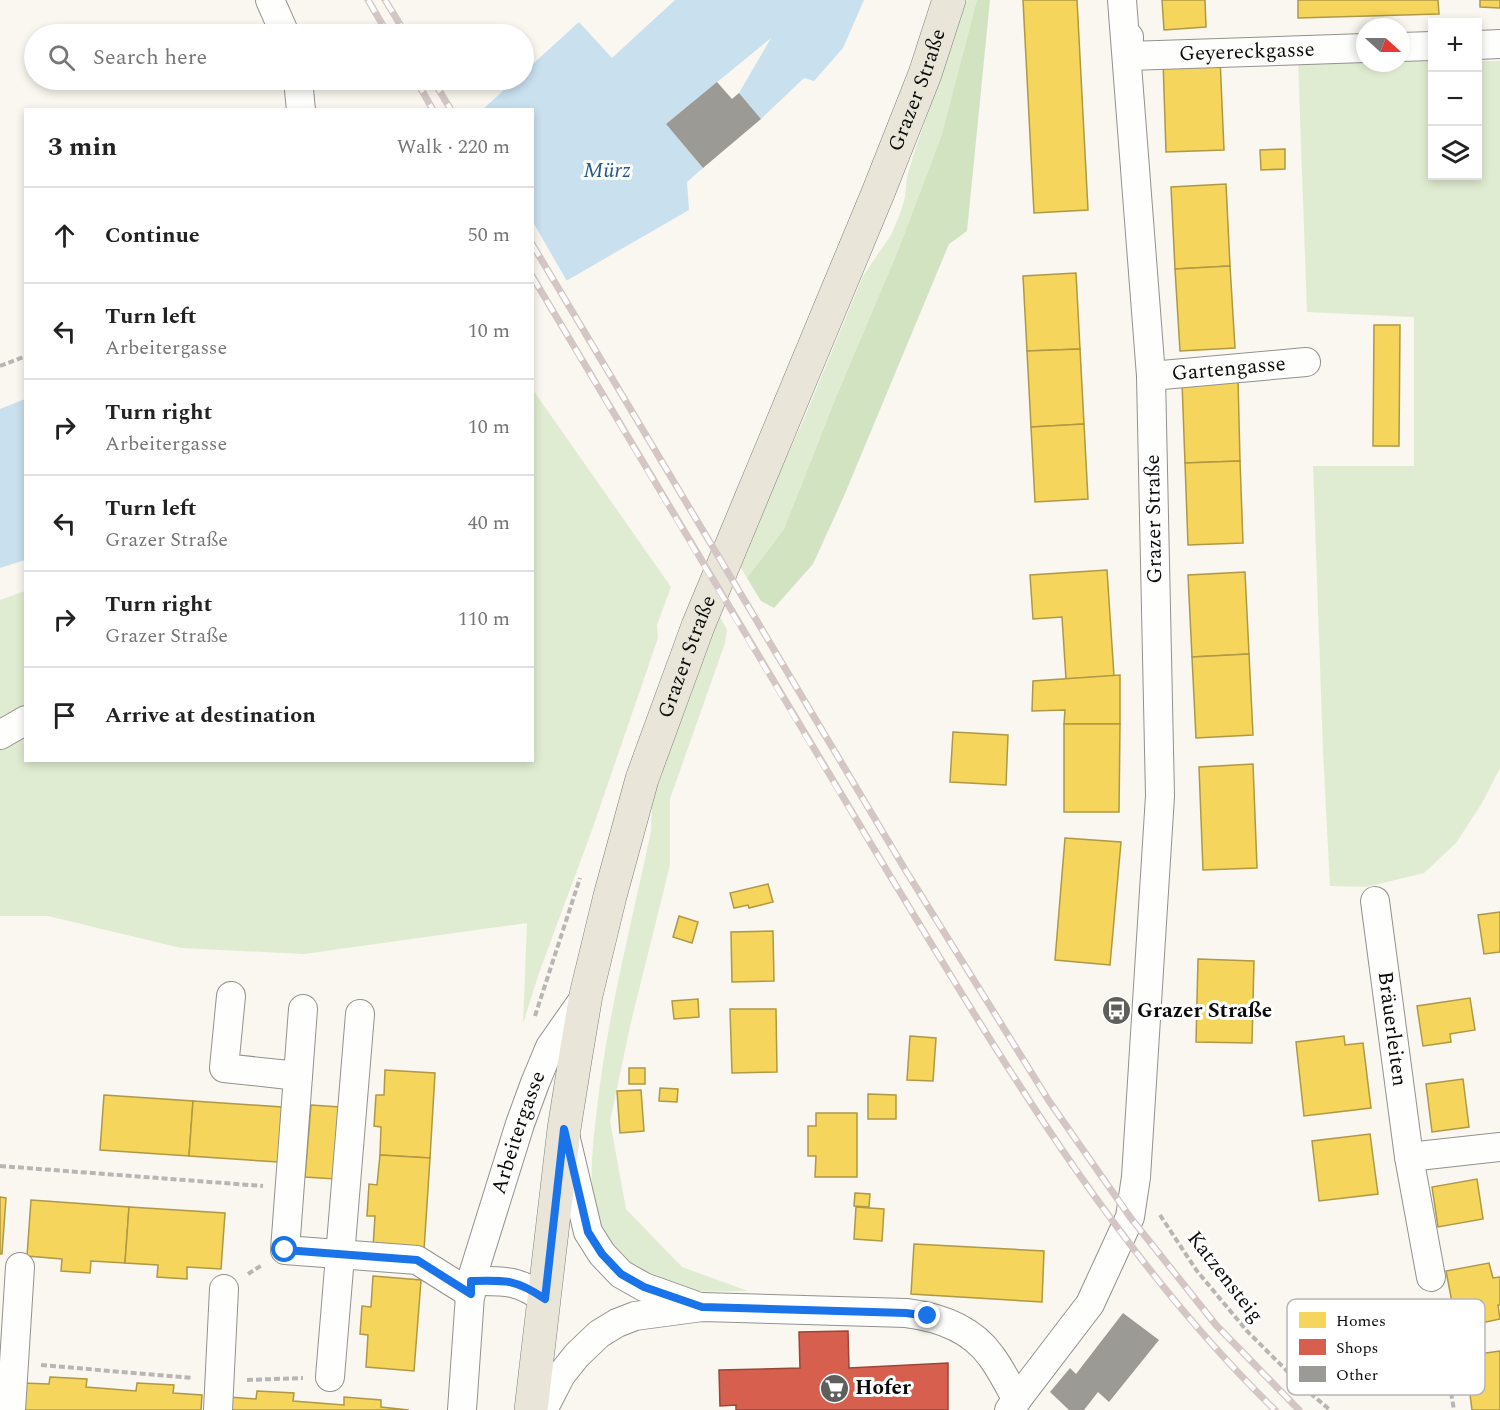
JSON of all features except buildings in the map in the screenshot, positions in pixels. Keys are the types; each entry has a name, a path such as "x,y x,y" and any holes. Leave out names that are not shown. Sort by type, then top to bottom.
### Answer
{"main road":[{"name":"Grazer Straße","path":"531,1410 564,1129 586,995 642,779 698,626 925,74 949,0"}],"street":[{"path":"270,0 281,24"},
{"name":"Grazer Straße","path":"543,1410 561,1375 577,1355 599,1334 635,1316 702,1307 906,1313 928,1316 950,1323 973,1337 991,1355 1013,1405 1090,1304 1130,1216 1136,1177 1160,796 1151,376 1122,0"},
{"path":"1128,56 1130,0"},
{"path":"1482,45 1500,44"},
{"path":"1410,47 1428,46"},
{"name":"Geyereckgasse","path":"1128,56 1356,48"},
{"path":"299,90 301,108"},
{"name":"Gartengasse","path":"1151,376 1306,362"},
{"path":"0,735 24,721"},
{"name":"Bräuerleiten","path":"1375,901 1409,1157 1431,1277"},
{"name":"Arbeitergasse","path":"462,1410 471,1288 520,1124 550,1047 586,995"},
{"path":"231,996 224,1068 298,1076"},
{"path":"303,1009 285,1250 417,1260 471,1288 509,1280 530,1289 545,1299"},
{"path":"330,1377 360,1014"},
{"name":"Grazer Straße","path":"564,1129 588,1232 602,1254 621,1274 644,1287 702,1307"},
{"path":"1409,1157 1500,1147"},
{"path":"11,1410 20,1267"},
{"path":"218,1410 224,1289"}],"path":[{"path":"0,366 24,357"},
{"path":"0,1166 290,1188"},
{"name":"Katzensteig","path":"1136,1177 1197,1271 1247,1331 1287,1371"},
{"path":"224,1289 285,1250"},
{"path":"1431,1277 1435,1299"},
{"path":"14,1363 219,1381 330,1377"},
{"name":"Katzensteig","path":"1312,1395 1330,1410"},
{"path":"1451,1395 1454,1410"}],"green space":[{"path":"967,0 977,0 941,137 897,253 836,397 784,529 747,578 738,563 804,419 863,276 891,235 900,214 914,153"},
{"path":"977,0 990,0 967,231 949,244 844,496 813,564 774,608 761,601 747,578 784,529 836,397 897,253 941,137"},
{"path":"1298,60 1356,60 1356,72 1410,72 1410,62 1428,61 1428,180 1482,180 1482,61 1500,61 1500,768 1482,803 1456,843 1424,873 1366,887 1330,886 1313,466 1414,466 1414,317 1307,312"},
{"path":"534,391 671,587 657,625 658,638 523,1024 527,923 304,954 181,948 48,916 0,916 0,600 24,591 24,762 534,762"},
{"path":"718,613 727,630 725,643 670,799 670,865 631,1022 610,1121 626,1209 682,1267 748,1291 688,1290 665,1285 644,1274 625,1258 608,1237 597,1215 592,1182 600,1081 651,831 652,802"}],"water":[{"name":"Mürz","path":"675,0 864,0 843,48 814,81 804,78 761,119 739,93 771,38 666,124 703,168 687,182 689,210 534,299 534,108 484,108 504,90 534,90 534,63 579,22 612,58"},
{"path":"24,399 24,560 0,568 0,409"}],"pier":[{"path":"534,224 568,283 534,303"}],"railway":[{"path":"368,0 382,24"},
{"path":"385,0 400,24"},
{"path":"422,90 432,108"},
{"path":"439,90 450,108"},
{"path":"534,247 906,871 1049,1101 1130,1217 1216,1325 1299,1410"},
{"path":"534,279 844,800 1020,1086 1113,1222 1164,1288 1275,1410"}],"place":[{"name":"Grazer Straße","path":"1116,1011"},
{"name":"Hofer","path":"834,1388"}],"route":[{"path":"285,1250 417,1260 471,1294 471,1281 509,1280 530,1289 545,1299 564,1129 588,1232 602,1254 621,1274 644,1287 702,1307 906,1313 928,1316"}]}
